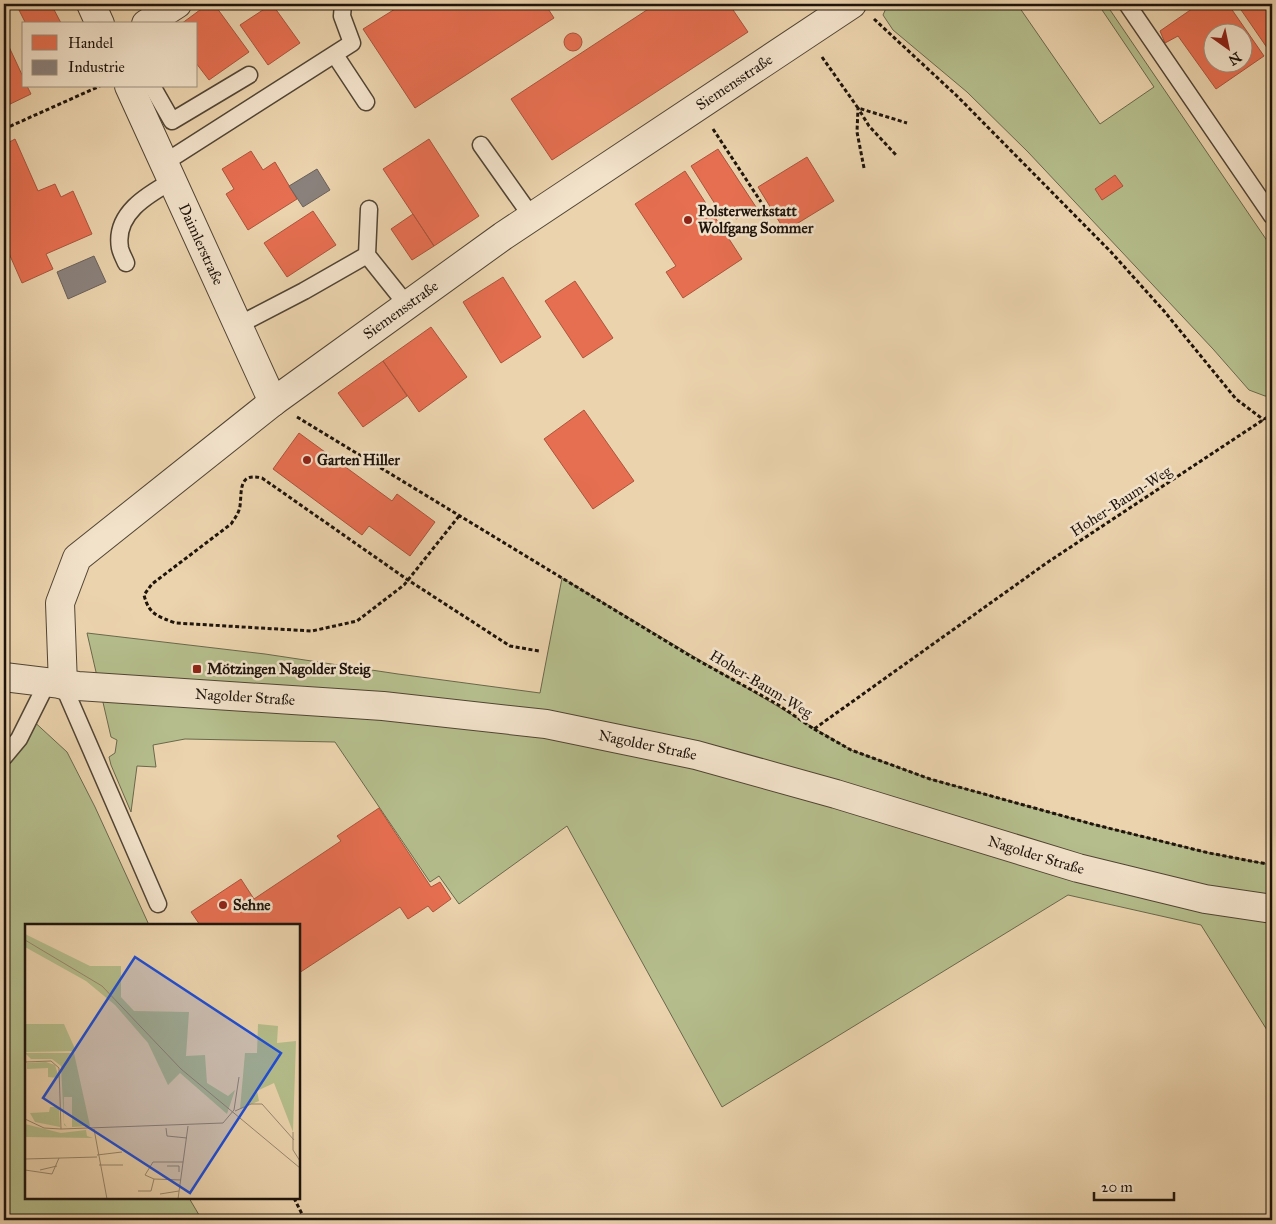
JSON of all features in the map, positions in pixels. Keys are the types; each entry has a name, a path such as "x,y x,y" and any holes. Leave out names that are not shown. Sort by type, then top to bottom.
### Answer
{"street":[{"path":"90,4 99,22"},
{"path":"149,22 177,4"},
{"name":"Siemensstraße","path":"55,684 60,602 77,558 273,402 407,305 532,217 807,34 846,5"},
{"name":"Daimlerstraße","path":"130,88 273,402"},
{"name":"Nagolder Straße","path":"4,678 55,684 384,706 546,724 696,755 836,794 1078,868 1205,899 1272,909"}],"lane":[{"path":"126,263 120,248 123,220 168,172 352,43 342,16 342,4"},
{"path":"1127,4 1272,216"},
{"path":"334,55 366,102"},
{"path":"153,88 172,121 249,75"},
{"path":"481,146 532,217"},
{"path":"369,209 367,255 407,305"},
{"path":"238,326 367,255"},
{"path":"4,757 19,739 55,684"},
{"path":"55,684 158,904"}],"path":[{"path":"846,5 874,19 957,96 1111,252 1164,311 1236,399 1264,420"},
{"path":"807,34 869,126 897,156"},
{"path":"4,129 96,88"},
{"path":"698,107 761,202"},
{"path":"858,108 907,123"},
{"path":"858,108 857,132 864,168"},
{"name":"Hoher-Baum-Weg","path":"273,402 692,657 777,704 814,729 1048,562 1272,414"},
{"path":"459,516 408,580 357,621 312,631 175,623 156,615 147,606 144,595 152,584 231,524 238,515 240,487 247,479 256,476 262,478 408,580 510,646 538,651"},
{"path":"814,729 851,750 930,778 1092,824 1209,853 1272,865"},
{"path":"295,1199 306,1220"}],"green space":[{"path":"891,4 1017,4 1100,124 1154,87 1098,4 1106,4 1272,248 1272,396 1265,396 1249,390 1213,349 1028,152 967,92 893,30 883,15 887,6"},
{"path":"562,578 851,750 930,779 1092,824 1209,853 1272,865 1272,1038 1201,925 1068,895 722,1107 567,826 459,904 439,876 430,882 335,742 185,739 153,745 156,767 137,766 131,812 109,757 115,753 117,740 111,737 87,633 265,654 540,693"},
{"path":"29,717 67,752 95,807 149,924 25,924 25,1199 190,1199 202,1220 4,1220 4,754"}],"building: Handel":[{"path":"16,4 51,4 60,22 25,22"},
{"path":"208,4 214,4 249,52 209,80 198,66 198,22 184,22"},
{"path":"272,4 300,43 268,65 240,25"},
{"path":"403,4 545,4 554,18 415,108 363,29"},
{"path":"656,4 729,4 748,32 552,160 511,99"},
{"path":"1199,4 1228,4 1240,22 1204,22 1204,72 1241,72 1216,89 1178,36 1165,43 1160,31"},
{"path":"1237,4 1272,4 1272,55 1254,29 1254,22 1249,22"},
{"path":"573,33 579,36 582,42 579,48 573,51 567,48 564,42 567,36"},
{"path":"4,36 22,75 22,88 28,88 31,94 4,107"},
{"path":"1254,42 1264,56 1254,63"},
{"path":"15,139 38,191 55,184 61,197 73,191 92,234 46,254 53,269 22,283 4,242 4,145"},
{"path":"429,139 479,216 434,246 383,169"},
{"path":"718,149 756,207 736,219 730,210 722,215 691,166"},
{"path":"251,151 263,170 275,162 297,199 248,230 226,194 234,189 222,169"},
{"path":"807,157 834,201 785,231 758,187"},
{"path":"685,171 742,259 683,298 666,272 676,266 635,204"},
{"path":"1115,175 1123,186 1102,200 1095,189"},
{"path":"313,211 336,245 287,277 264,243"},
{"path":"413,214 434,246 412,260 391,229"},
{"path":"503,277 541,337 501,363 463,302"},
{"path":"575,281 613,338 583,358 545,301"},
{"path":"431,327 467,377 419,412 383,361"},
{"path":"383,361 407,396 363,427 338,393"},
{"path":"584,410 634,481 593,509 544,439"},
{"path":"299,433 392,501 397,494 435,522 410,556 369,526 362,535 273,469"},
{"path":"379,808 431,887 440,882 451,899 433,912 428,906 408,919 400,907 300,972 300,924 199,924 191,912 241,879 254,899 341,841 337,836"}],"building: Industrie":[{"path":"317,169 330,190 303,207 289,186"},
{"path":"94,256 106,282 68,299 57,272"}],"place":[{"name":"Polsterwerkstatt Wolfgang Sommer","path":"688,220"},
{"name":"Garten Hiller","path":"307,460"},
{"name":"Mötzingen Nagolder Steig","path":"197,669"},
{"name":"Sehne","path":"223,905"}]}
